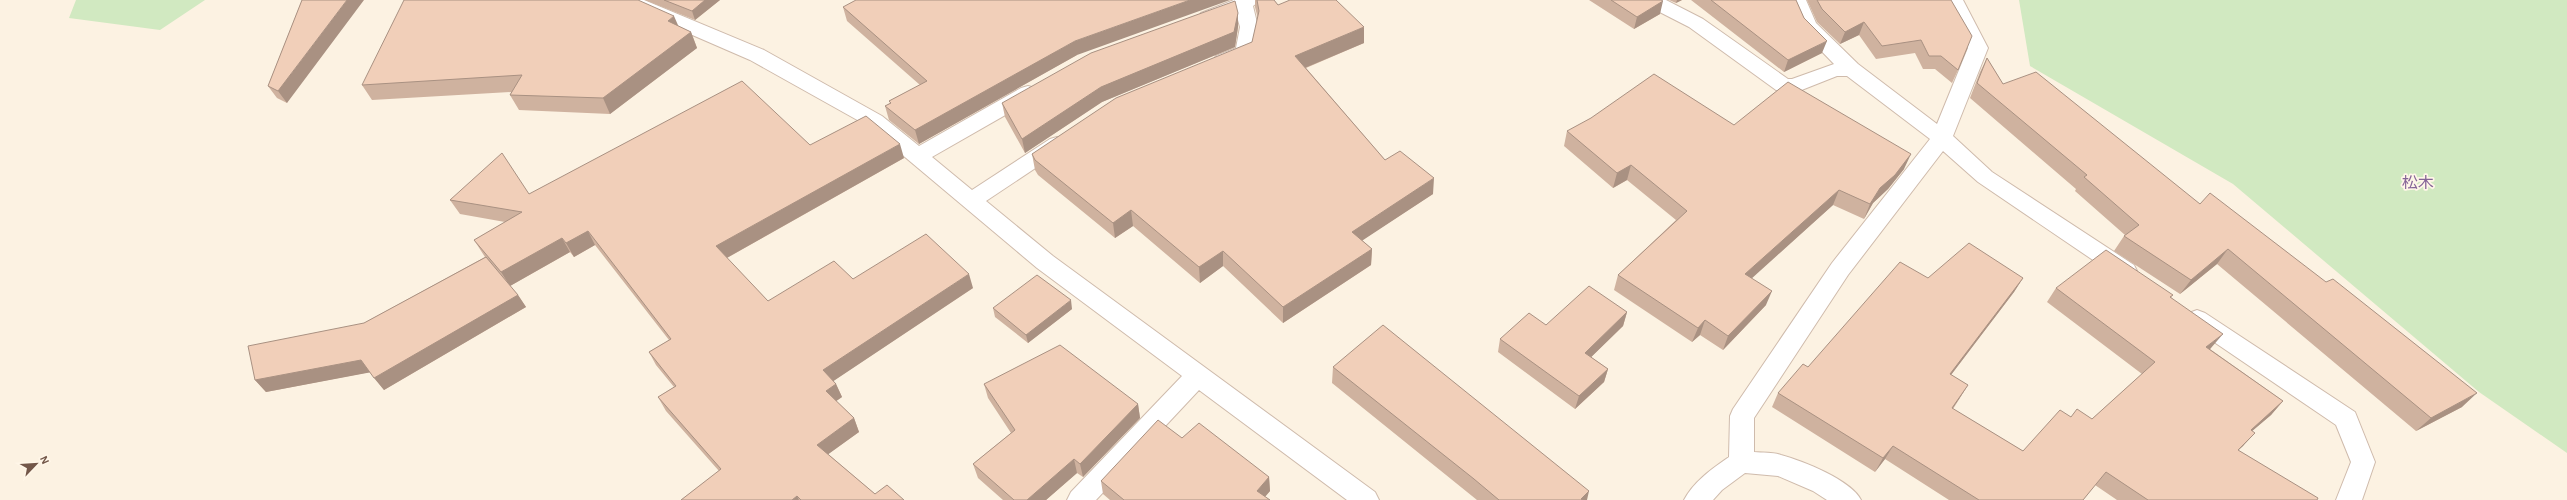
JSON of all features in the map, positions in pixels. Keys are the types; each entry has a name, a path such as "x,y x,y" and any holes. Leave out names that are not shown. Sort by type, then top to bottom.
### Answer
{"street":[{"path":"628,0 757,55 875,121 1045,262 1199,374 1366,500"},
{"path":"1651,0 1696,23 1784,84 1794,86 1835,70 1852,69"},
{"path":"1796,0 1808,26 1852,69 1942,138 1985,177 2142,282"},
{"path":"1741,462 1742,416 1840,269 1942,138 1978,48 1954,0"},
{"path":"1191,23 1248,2 1249,26 1245,52 1202,70"},
{"path":"918,156 1045,84"},
{"path":"972,201 1070,135"},
{"path":"2182,309 2346,419 2364,462 2349,500"},
{"path":"1080,500 1199,374"},
{"path":"1697,500 1713,482 1741,462 1780,465 1822,483 1848,500"}],"green space":[{"path":"76,0 205,0 160,30 69,18"},
{"path":"2019,0 2567,0 2567,453 2479,392 2233,184 2030,66"}],"building":[{"path":"302,0 347,0 278,91 268,86"},
{"path":"404,0 638,0 674,16 668,21 691,32 603,98 510,95 522,75 362,85"},
{"path":"664,0 705,0 692,11"},
{"path":"856,0 1190,0 1075,41 915,130 885,106 891,103 889,101 927,81 843,7"},
{"path":"1257,0 1274,0 1278,5 1290,0 1336,0 1364,27 1295,56 1385,160 1400,151 1434,178 1352,232 1372,249 1283,307 1223,251 1199,267 1131,210 1113,223 1035,160 1032,154 1116,98 1252,42 1259,11"},
{"path":"1611,0 1661,0 1663,1 1637,17"},
{"path":"1711,0 1796,0 1804,18 1827,41 1788,60"},
{"path":"1817,0 1951,0 1972,36 1958,70 1941,56 1929,56 1921,40 1882,46 1864,22 1845,32 1822,9"},
{"path":"1235,1 1238,13 1234,32 1101,87 1022,139 1002,103 1091,53"},
{"path":"1987,58 2003,84 2036,72 2200,204 2210,193 2326,282 2333,279 2477,393 2431,418 2228,249 2191,280 2124,236 2139,225 2084,177 2087,175 1977,83"},
{"path":"1654,74 1734,125 1788,82 1911,154 1895,175 1880,188 1870,204 1839,190 1745,274 1772,291 1728,336 1705,320 1698,328 1618,275 1687,211 1631,165 1617,173 1567,131 1591,118"},
{"path":"742,81 810,145 866,116 900,144 716,246 768,301 834,261 853,279 926,234 969,274 823,370 836,384 826,391 854,418 817,445 875,494 887,485 904,500 801,500 797,496 792,500 681,500 721,469 658,397 676,386 649,352 671,339 588,231 566,243 562,238 501,272 474,240 522,212 450,200 502,153 529,194"},
{"path":"1969,243 2023,278 1950,374 1968,385 1952,408 2023,451 2060,410 2071,417 2077,409 2092,419 2155,362 2056,288 2106,250 2173,295 2170,297 2223,334 2206,347 2283,401 2251,430 2255,433 2238,450 2318,498 2317,500 2148,500 2106,472 2083,500 1979,500 1893,446 1883,458 1778,393 1803,364 1808,367 1900,262 1928,278"},
{"path":"486,257 518,295 374,378 361,360 255,380 248,346 364,323"},
{"path":"1037,275 1071,300 1026,335 993,308"},
{"path":"1589,286 1627,312 1585,353 1608,369 1579,396 1500,339 1529,313 1546,325"},
{"path":"1383,325 1589,491 1581,499 1583,500 1499,500 1333,367"},
{"path":"1060,345 1138,404 1080,464 1074,459 1027,500 1014,500 973,464 1015,430 984,384"},
{"path":"1158,420 1182,438 1199,423 1269,477 1257,491 1270,500 1124,500 1101,481"}],"district":[{"name":"松木","path":"2418,182"}]}
